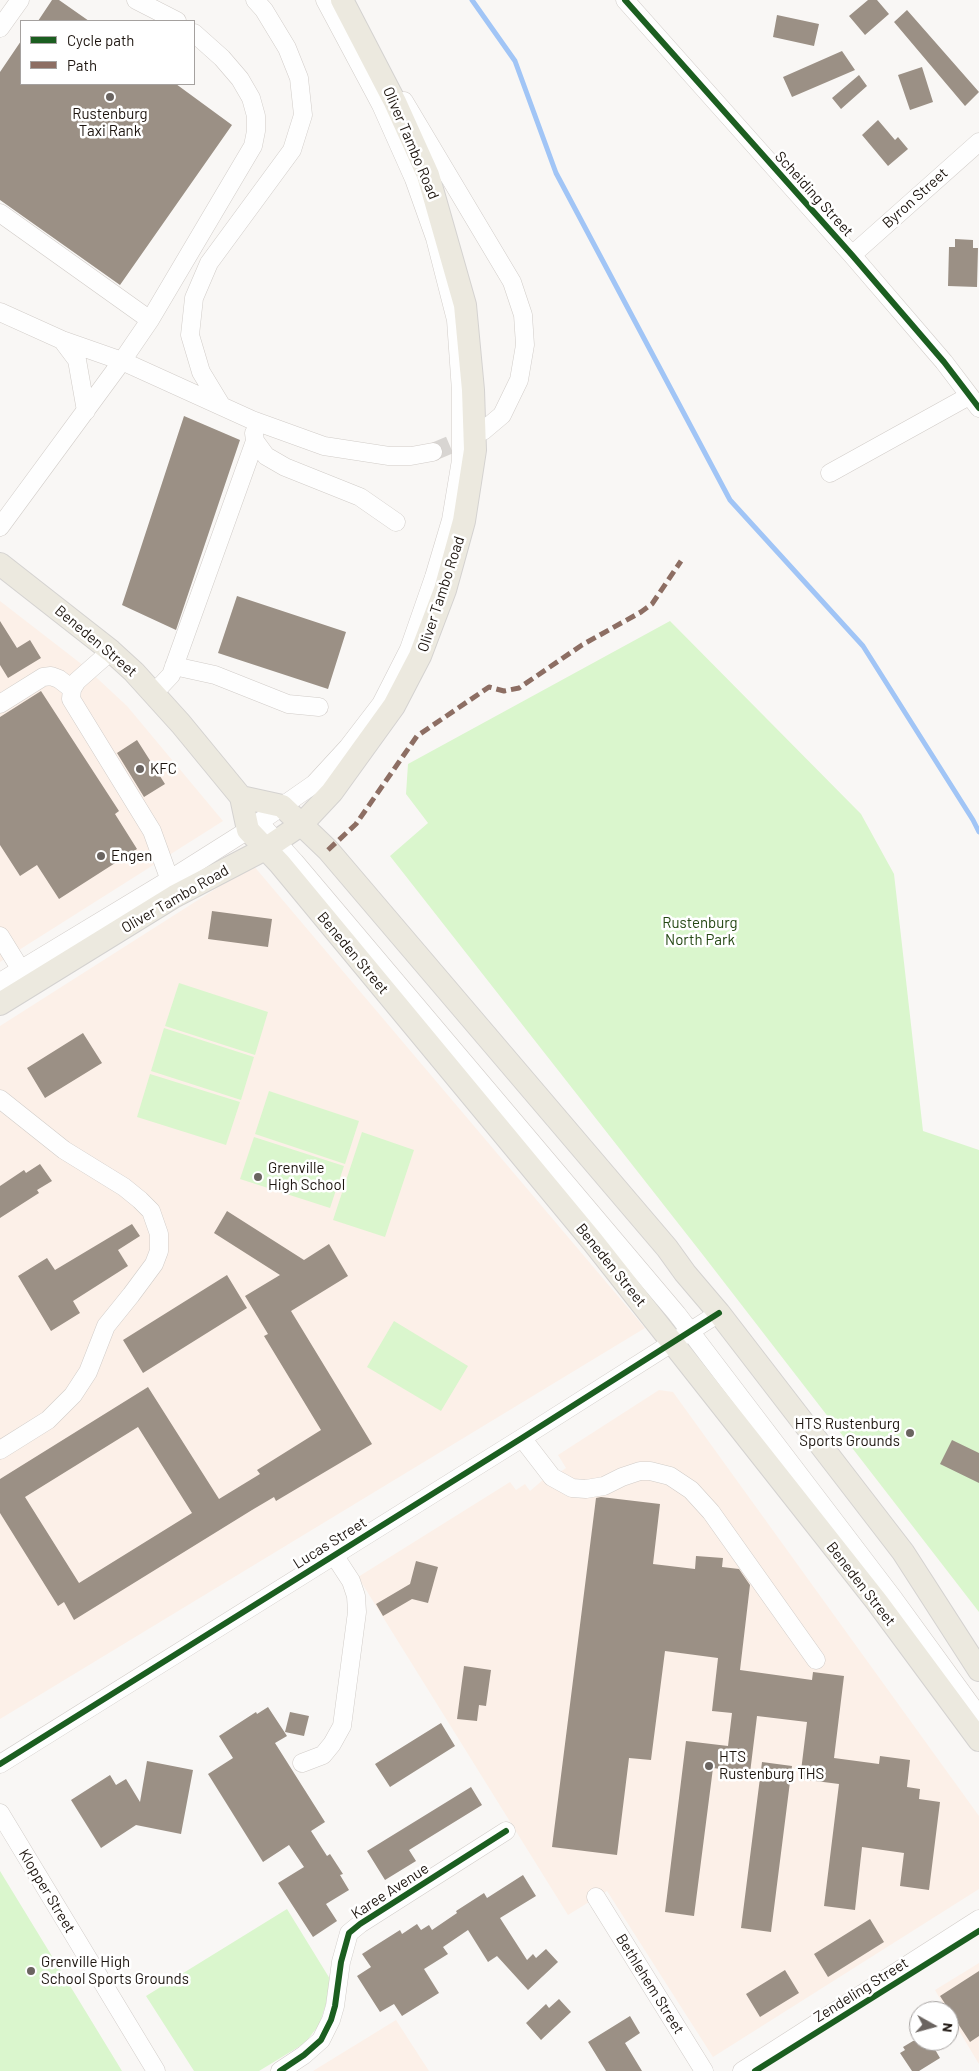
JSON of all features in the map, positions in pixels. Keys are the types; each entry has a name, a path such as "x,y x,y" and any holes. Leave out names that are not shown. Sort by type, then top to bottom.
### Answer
{"main road":[{"name":"Oliver Tambo Road","path":"0,1004 25,977 172,888 270,845 302,824 327,798 394,706 420,656 445,590 464,521 475,450 474,390 465,305 428,175 395,102 343,0"},
{"name":"Beneden Street","path":"0,564 111,650 154,693 241,797 253,826 270,845 280,864 580,1226 681,1338 979,1740"},
{"path":"241,797 282,806 302,824 328,850 538,1094 667,1248 903,1552 979,1670"}],"street":[{"path":"0,28 20,0"},
{"path":"136,0 175,20"},
{"path":"221,405 201,372 190,335 194,298 209,263 292,150 303,115 299,78 287,48 264,10 255,0"},
{"path":"111,650 77,681 72,689 71,699 152,831 172,888 253,826 314,784 348,747 385,696 409,649 434,577 451,520 461,460 461,391 456,320 435,238 414,179 381,105 325,0"},
{"path":"343,0 512,282 523,315 525,345 519,380 502,415 483,430"},
{"name":"Scheiding Street","path":"625,0 852,255 944,362 974,402"},
{"path":"0,527 86,411 150,320 246,161 253,146 256,116 251,98 240,79 222,58 195,35"},
{"name":"Byron Street","path":"852,255 979,142"},
{"path":"0,213 150,320"},
{"path":"0,312 62,340 122,361 252,420 324,446 389,456 412,456 433,452"},
{"path":"62,340 77,360 86,411"},
{"path":"830,473 974,402"},
{"path":"154,693 171,675 255,441 252,420"},
{"path":"255,441 266,456 285,467 360,496 396,522"},
{"path":"174,666 215,675 288,704 319,707"},
{"path":"0,704 43,677 51,676 59,679 72,689"},
{"path":"0,936 25,977 0,982"},
{"path":"0,1099 64,1150 124,1187 140,1200 150,1211 159,1234 158,1251 154,1264 106,1326 88,1372 73,1395 48,1420 0,1450"},
{"name":"Lucas Street","path":"0,1764 522,1438 718,1313"},
{"path":"681,1338 894,1599 979,1716"},
{"path":"522,1438 552,1477 572,1488 586,1490 604,1486 640,1471 650,1471 670,1476 691,1490 711,1512 816,1660"},
{"path":"302,1764 323,1755 342,1726 357,1612 356,1596 351,1581 334,1555"},
{"name":"Klopper Street","path":"0,1813 156,2071"},
{"name":"Karee Avenue","path":"280,2071 304,2055 321,2040 331,2020 335,2006 341,1962 349,1933 360,1924 506,1831"},
{"name":"Bethlehem Street","path":"596,1897 704,2071"},
{"path":"742,2071 979,1919"},
{"name":"Zendeling Street","path":"755,2071 979,1931"}],"shaded area":[{"path":"0,601 84,666 127,706 223,821 0,962"},
{"name":"Grenville High School","path":"253,865 645,1328 0,1719 0,1026"},
{"name":"HTS Rustenburg THS","path":"659,1390 673,1392 979,1816 979,1889 713,2057 607,1891 568,1915 358,1577 510,1482 516,1490 525,1484 530,1491 544,1479 546,1481 566,1468 558,1455"},
{"path":"979,1963 979,2064 959,2031 959,2001 941,2001 935,1990"},
{"path":"396,2020 429,2071 313,2071"}],"green space":[{"name":"Rustenburg North Park","path":"670,621 861,814 894,874 923,1131 979,1150 979,1612 703,1255 390,856 428,823 406,794 408,764"},
{"path":"179,983 268,1012 255,1055 165,1026"},
{"path":"164,1028 254,1057 241,1100 151,1071"},
{"path":"150,1074 240,1102 226,1145 137,1117"},
{"path":"269,1091 359,1121 345,1164 255,1134"},
{"path":"362,1132 414,1150 385,1237 333,1220"},
{"path":"254,1137 344,1166 330,1208 240,1179"},
{"path":"394,1321 468,1366 441,1411 367,1367"},
{"name":"Grenville High School Sports Grounds","path":"0,1871 122,2071 0,2071"},
{"path":"287,1909 330,1979 326,2004 319,2025 305,2043 259,2071 194,2071 146,1996"}],"building":[{"path":"52,0 59,0 88,20 39,20"},
{"path":"868,0 877,0 889,14 865,35 849,16"},
{"path":"907,10 979,92 965,106 894,22"},
{"path":"777,15 819,24 814,46 773,37"},
{"path":"20,42 20,85 177,85 232,125 120,285 0,200 0,72"},
{"path":"842,51 855,70 792,97 783,77"},
{"path":"922,67 933,102 910,110 898,75"},
{"path":"859,75 867,86 841,109 832,98"},
{"path":"878,120 895,140 898,137 908,149 888,166 862,135"},
{"path":"955,239 973,240 973,248 978,248 977,287 948,286 949,247 955,247"},
{"path":"184,416 240,440 176,630 122,605"},
{"path":"237,596 346,632 328,689 218,653"},
{"path":"0,621 17,648 30,640 41,658 8,678 0,665"},
{"path":"41,691 119,811 115,814 137,849 59,899 37,865 20,876 0,845 0,717"},
{"name":"KFC","path":"137,740 165,784 144,797 117,753"},
{"path":"212,911 272,919 268,947 208,939"},
{"path":"83,1033 102,1063 45,1098 27,1068"},
{"path":"40,1164 52,1181 37,1190 39,1193 0,1218 0,1186 24,1170 26,1173"},
{"path":"227,1211 304,1260 329,1244 348,1276 291,1311 372,1444 276,1501 274,1497 74,1620 64,1602 58,1606 0,1513 0,1479 148,1387 219,1499 260,1474 257,1470 321,1430 264,1336 268,1334 245,1296 280,1275 214,1233","holes":["138,1427 192,1513 79,1583 25,1497"]},
{"path":"132,1224 140,1236 118,1250 128,1266 73,1301 80,1313 51,1331 18,1276 47,1258 55,1270"},
{"path":"227,1275 247,1308 143,1373 123,1340"},
{"path":"952,1440 979,1453 979,1483 940,1464"},
{"path":"596,1498 660,1504 653,1564 695,1569 696,1556 723,1558 722,1567 739,1569 750,1585 740,1670 812,1680 813,1672 844,1676 834,1758 879,1764 880,1756 910,1760 907,1787 920,1789 919,1799 940,1802 929,1890 900,1886 904,1853 862,1847 855,1910 824,1906 839,1784 800,1779 807,1722 757,1716 750,1773 713,1768 694,1916 665,1912 686,1741 728,1746 732,1713 712,1711 718,1658 665,1651 651,1760 629,1758 617,1855 552,1847"},
{"path":"416,1561 438,1567 428,1603 412,1599 383,1616 376,1604 410,1584"},
{"path":"464,1666 491,1670 486,1706 479,1705 477,1721 457,1719"},
{"path":"268,1707 287,1736 275,1743 325,1822 311,1831 327,1856 330,1854 343,1874 340,1875 349,1890 326,1904 337,1921 313,1937 278,1883 304,1867 289,1845 263,1862 208,1774 233,1758 219,1736 256,1712 257,1714"},
{"path":"290,1712 309,1716 304,1736 285,1732"},
{"path":"441,1723 455,1746 390,1787 375,1764"},
{"path":"147,1761 193,1770 181,1834 136,1825 101,1848 71,1800 110,1775 116,1785 126,1779 140,1802"},
{"path":"762,1762 792,1766 771,1932 741,1928"},
{"path":"471,1787 482,1805 409,1850 416,1861 385,1880 367,1851"},
{"path":"523,1875 536,1896 500,1918 527,1960 533,1954 536,1958 546,1949 558,1962 528,1990 497,1956 488,1962 468,1930 443,1947 448,1954 424,1969 439,1993 402,2016 394,2004 380,2012 357,1976 371,1967 362,1954 400,1930 402,1934 417,1924 421,1930 429,1925 432,1930 457,1913 456,1911 484,1893 487,1898"},
{"path":"870,1919 884,1942 828,1977 814,1954"},
{"path":"785,1970 799,1993 760,2017 746,1994"},
{"path":"979,1971 979,2036 970,2042 959,2025 959,2001 943,2001 940,1996"},
{"path":"559,1999 571,2012 541,2040 526,2023 546,2004 549,2008"},
{"path":"630,2016 640,2033 625,2043 642,2071 606,2071 588,2042"},
{"path":"909,2043 909,2051 936,2051 940,2058 919,2071 912,2071 900,2053 905,2050 903,2047"}],"waterway":[{"path":"472,0 515,61 556,173 730,500 863,646 979,832"}],"tunnel":[{"path":"433,452 473,435"}],"marked path":[{"path":"328,850 356,824 417,736 489,687 504,691 519,688 582,645 641,612 652,604 681,561"}],"cycle path":[{"path":"625,0 852,255 944,362 979,408"},
{"path":"0,1764 719,1313"},
{"path":"280,2071 304,2055 321,2040 331,2020 335,2006 341,1962 349,1933 360,1924 506,1831"},
{"path":"755,2071 979,1931"}],"place":[{"name":"Rustenburg Taxi Rank","path":"110,97"},
{"name":"KFC","path":"140,769"},
{"name":"Engen","path":"101,856"},
{"name":"Grenville High School","path":"258,1177"},
{"name":"HTS Rustenburg Sports Grounds","path":"910,1433"},
{"name":"HTS Rustenburg THS","path":"709,1766"},
{"name":"Grenville High School Sports Grounds","path":"31,1971"}]}
